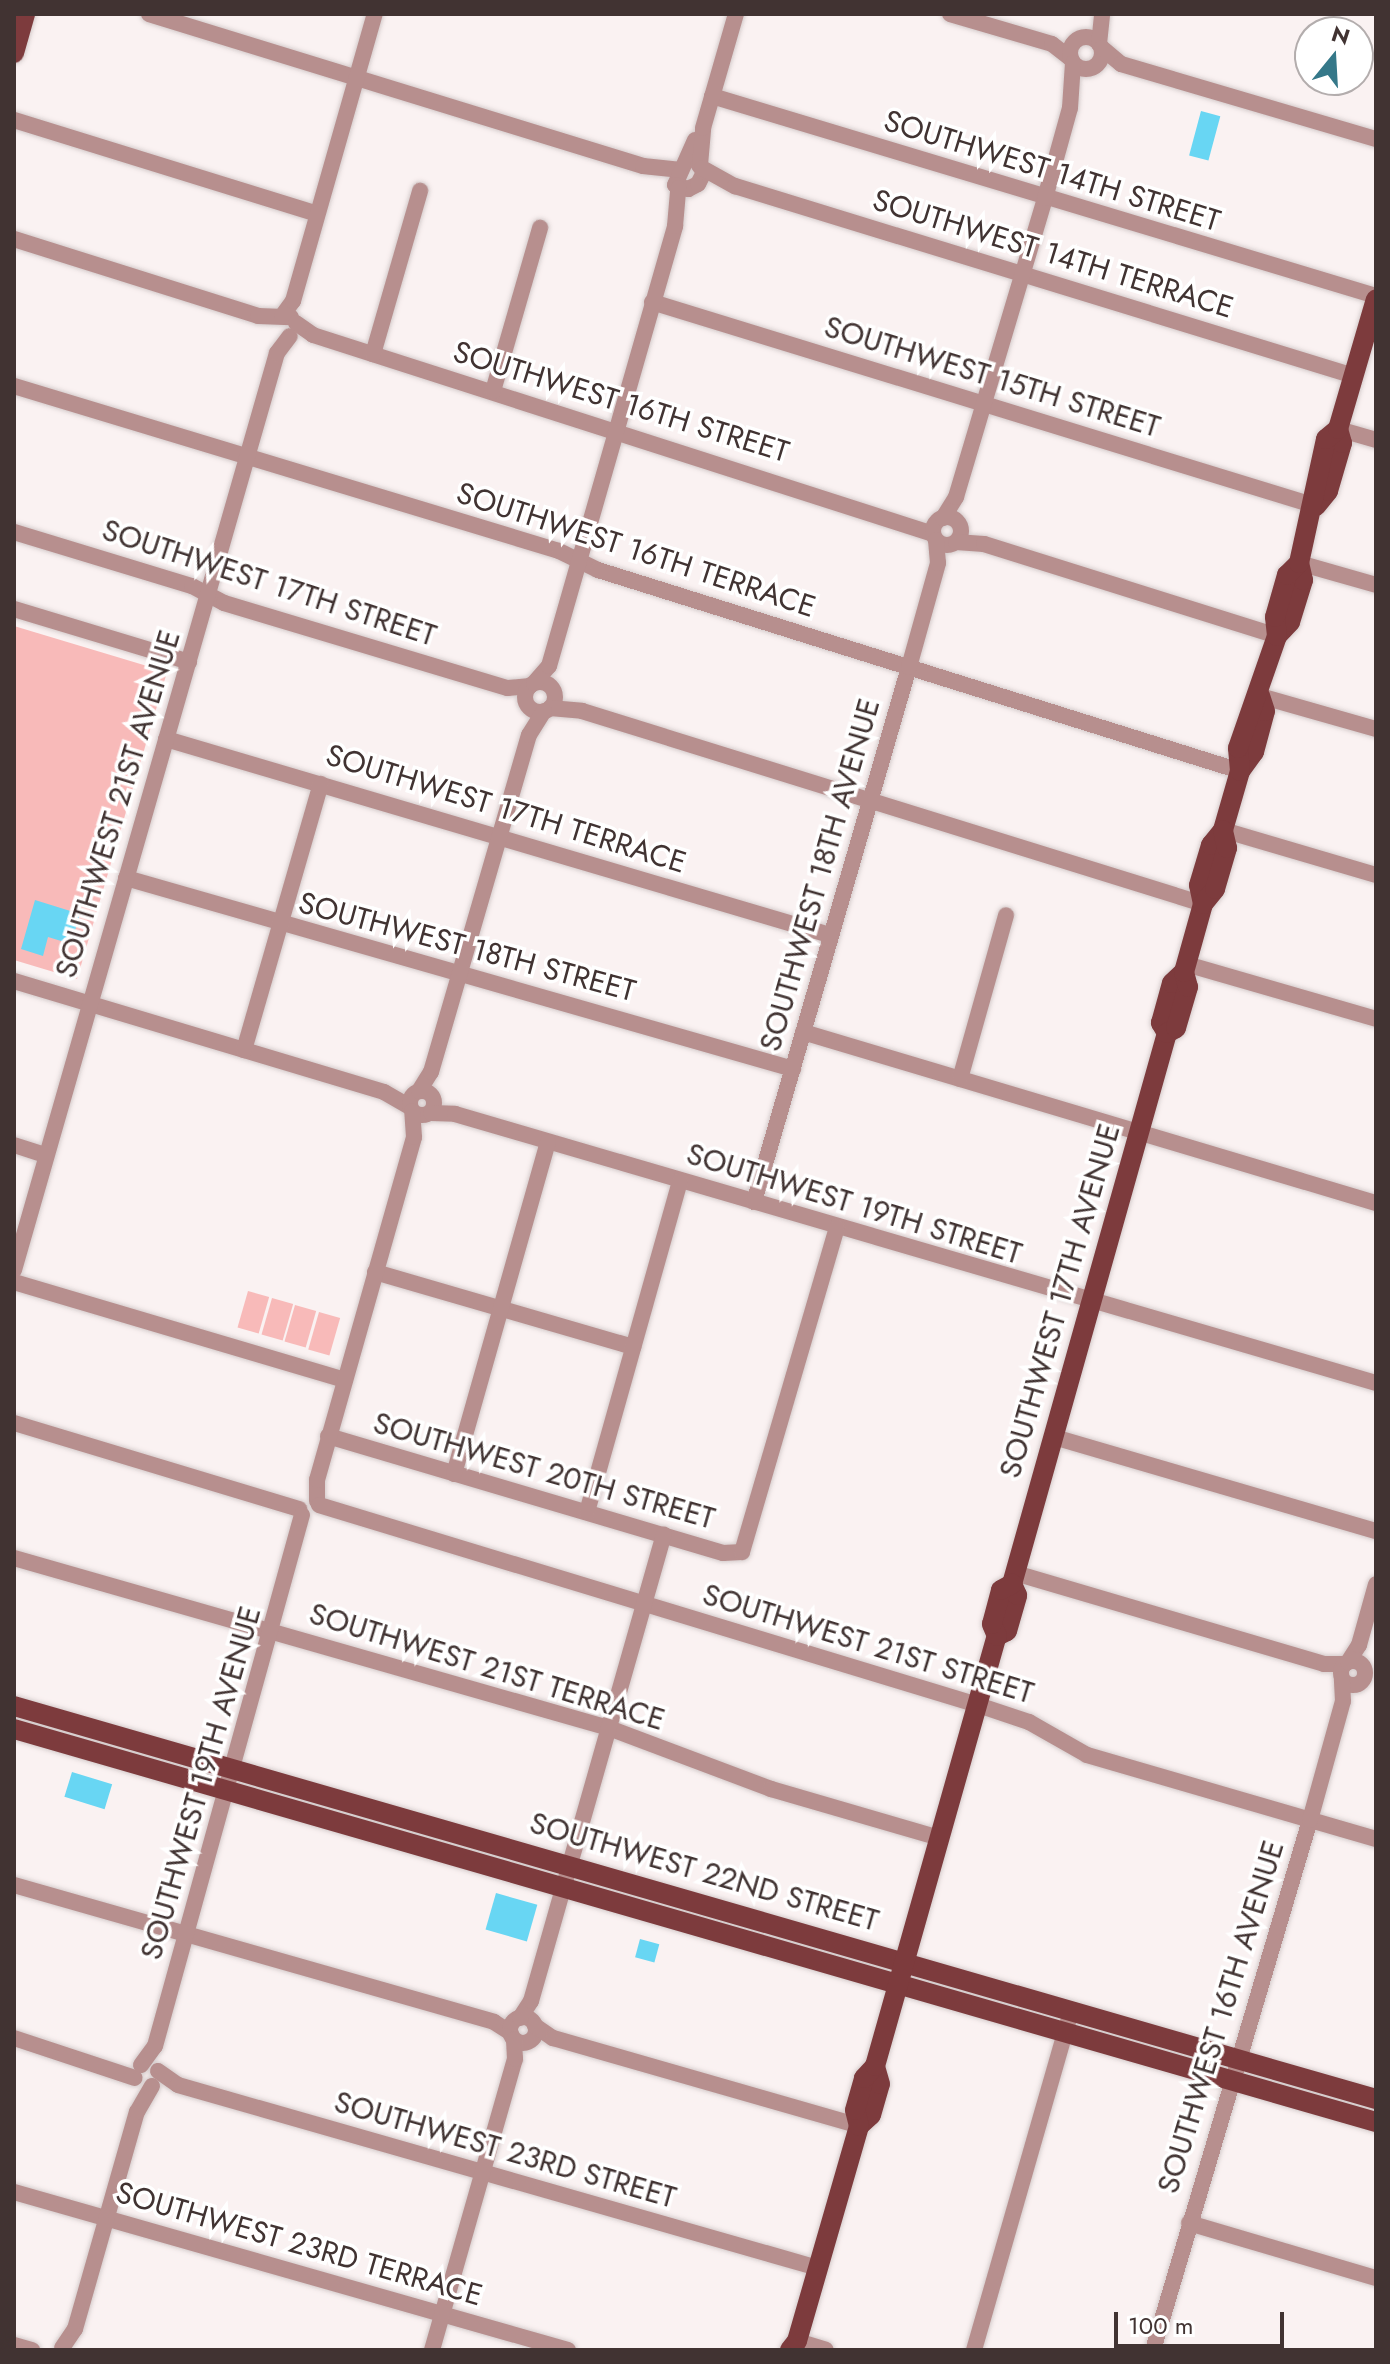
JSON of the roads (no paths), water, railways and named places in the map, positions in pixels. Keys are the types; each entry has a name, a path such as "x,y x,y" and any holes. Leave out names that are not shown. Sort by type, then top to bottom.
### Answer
{"main road":[{"path":"14,53 25,14"},
{"name":"SOUTHWEST 17TH AVENUE","path":"795,2347 859,2126 855,2110 864,2078 875,2066 997,1636 992,1624 1001,1590 1013,1579 1167,1033 1161,1023 1172,983 1185,968 1203,904 1199,885 1211,845 1223,830 1240,771 1238,748 1249,707 1260,696 1277,636 1279,603 1299,563 1316,506 1314,484 1326,439 1338,429 1376,298"},
{"name":"SOUTHWEST 22ND STREET","path":"14,1706 906,1961 1232,2080 1376,2122"},
{"name":"SOUTHWEST 22ND STREET","path":"14,1729 899,1981 1240,2059 1376,2099"}],"street":[{"name":"SOUTHWEST 14TH TERRACE","path":"149,14 643,166 735,186 1354,376"},
{"name":"SOUTHWEST 21ST AVENUE","path":"14,1270 88,1003 375,14"},
{"name":"SOUTHWEST 19TH AVENUE","path":"64,2350 75,2329 107,2218 307,1504 736,14"},
{"path":"950,14 1052,44 1072,61 1094,67 1121,64 1376,139"},
{"path":"1078,39 1093,14"},
{"path":"1100,46 1102,14"},
{"path":"1052,44 1078,39 1100,46 1121,64"},
{"name":"SOUTHWEST 18TH AVENUE","path":"754,1202 1045,198 1070,108 1072,61 1078,39"},
{"name":"SOUTHWEST 18TH AVENUE","path":"1070,108 1094,67 1100,46"},
{"name":"SOUTHWEST 14TH STREET","path":"712,96 1376,298"},
{"path":"14,120 317,214"},
{"path":"373,354 420,191"},
{"path":"493,391 540,228"},
{"name":"SOUTHWEST 16TH STREET","path":"14,239 1277,636"},
{"name":"SOUTHWEST 15TH STREET","path":"652,302 1316,506"},
{"name":"SOUTHWEST 16TH TERRACE","path":"14,386 579,560 1240,771"},
{"path":"1338,429 1376,440"},
{"name":"SOUTHWEST 17TH STREET","path":"14,532 1203,904"},
{"path":"1299,563 1376,585"},
{"path":"14,609 189,662"},
{"path":"1260,696 1376,729"},
{"name":"SOUTHWEST 17TH TERRACE","path":"166,739 830,935"},
{"path":"244,1050 321,784"},
{"path":"1223,830 1376,875"},
{"name":"SOUTHWEST 18TH STREET","path":"126,878 281,925 793,1069"},
{"path":"960,1079 1006,915"},
{"path":"1185,968 1376,1019"},
{"name":"SOUTHWEST 19TH STREET","path":"14,981 837,1228 1376,1383"},
{"path":"803,1032 1376,1203"},
{"path":"454,1474 548,1142"},
{"path":"14,1145 45,1155"},
{"path":"587,1512 680,1181"},
{"name":"SOUTHWEST 20TH STREET","path":"328,1436 723,1553 744,1550 837,1228"},
{"path":"375,1272 633,1347"},
{"name":"SOUTHWEST 20TH STREET","path":"14,1282 345,1380"},
{"name":"SOUTHWEST 21ST STREET","path":"14,1423 307,1504 978,1705 1029,1722 1087,1755 1376,1839"},
{"path":"1054,1437 1376,1531"},
{"path":"432,2350 664,1535"},
{"name":"SOUTHWEST 21ST TERRACE","path":"14,1558 609,1728 810,1802 940,1838"},
{"path":"1013,1579 1357,1674"},
{"name":"SOUTHWEST 16TH AVENUE","path":"1153,2350 1344,1700 1357,1674 1359,1645 1376,1584"},
{"path":"14,1885 859,2126"},
{"path":"974,2350 1068,2021"},
{"name":"SOUTHWEST 23RD STREET","path":"14,2038 818,2268"},
{"name":"SOUTHWEST 23RD TERRACE","path":"14,2192 568,2350"},
{"path":"1189,2223 1376,2278"},
{"path":"14,2345 32,2350"},
{"path":"795,2347 826,2350"}]}
